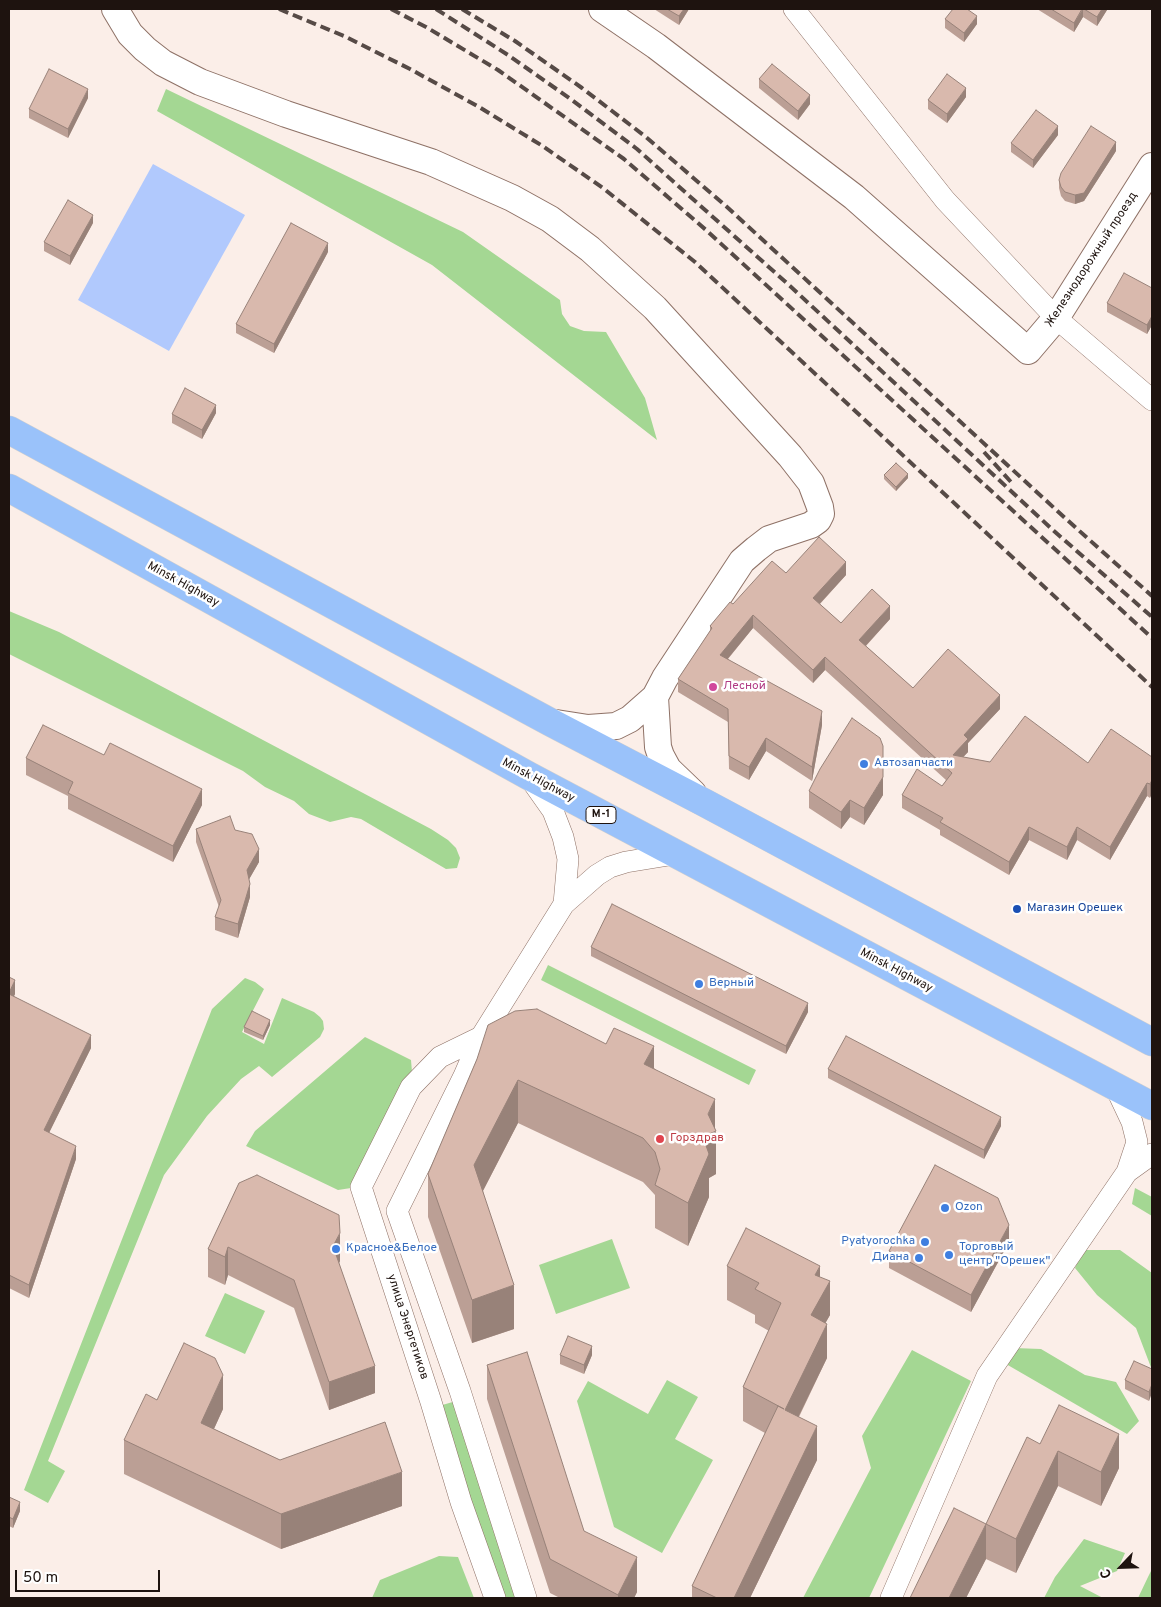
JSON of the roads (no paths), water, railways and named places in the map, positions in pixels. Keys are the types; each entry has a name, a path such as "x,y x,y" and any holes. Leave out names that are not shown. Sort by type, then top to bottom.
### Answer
{"highway":[{"path":"9,430 550,722 1152,1042"},
{"name":"Minsk Highway","path":"9,488 529,776 1152,1106"}],"street":[{"path":"114,9 130,34 145,50 162,63 200,82 286,114 431,162 550,219 590,249 654,308 790,456 811,483 820,507 821,514 818,520 811,525 769,540 742,561 665,678 655,698 630,719 616,726 588,728 550,722"},
{"name":"Железнодорожный проезд","path":"602,9 656,46 854,197 1028,351 1056,318 1152,166"},
{"path":"794,9 945,200 1056,318 1152,400"},
{"path":"655,698 658,747 661,756 677,780 705,803"},
{"path":"529,776 553,811 563,837 568,859 564,904"},
{"path":"526,1598 460,1391 397,1210 464,1076 481,1037 564,904 597,875 610,867 626,862 675,854"},
{"name":"улица Энергетиков","path":"481,1037 440,1057 411,1087 361,1187 431,1402 461,1502 495,1598"},
{"path":"891,1598 987,1376 1127,1172 1137,1142 1132,1122 1115,1086"},
{"path":"1127,1172 1152,1154"}],"water":[{"path":"153,164 245,215 169,351 78,300"}],"railway":[{"path":"279,9 344,36 410,69 479,107 541,145 603,188 695,262 1152,687"},
{"path":"391,9 426,27 498,70 624,159 706,230 1152,638"},
{"path":"436,9 508,55 637,149 790,286 1054,531 1152,617"},
{"path":"462,9 515,41 582,88 646,137 727,207 1152,596"},
{"path":"984,452 1011,482"}],"place":[{"name":"Лесной","path":"713,687"},
{"name":"Автозапчасти","path":"864,764"},
{"name":"Магазин Орешек","path":"1017,909"},
{"name":"Верный","path":"699,984"},
{"name":"Горздрав","path":"660,1139"},
{"name":"Ozon","path":"945,1208"},
{"name":"Pyatyorochka","path":"925,1242"},
{"name":"Красное&Белое","path":"336,1249"},
{"name":"Торговый центр \"Орешек\"","path":"949,1255"},
{"name":"Диана","path":"919,1258"}]}
